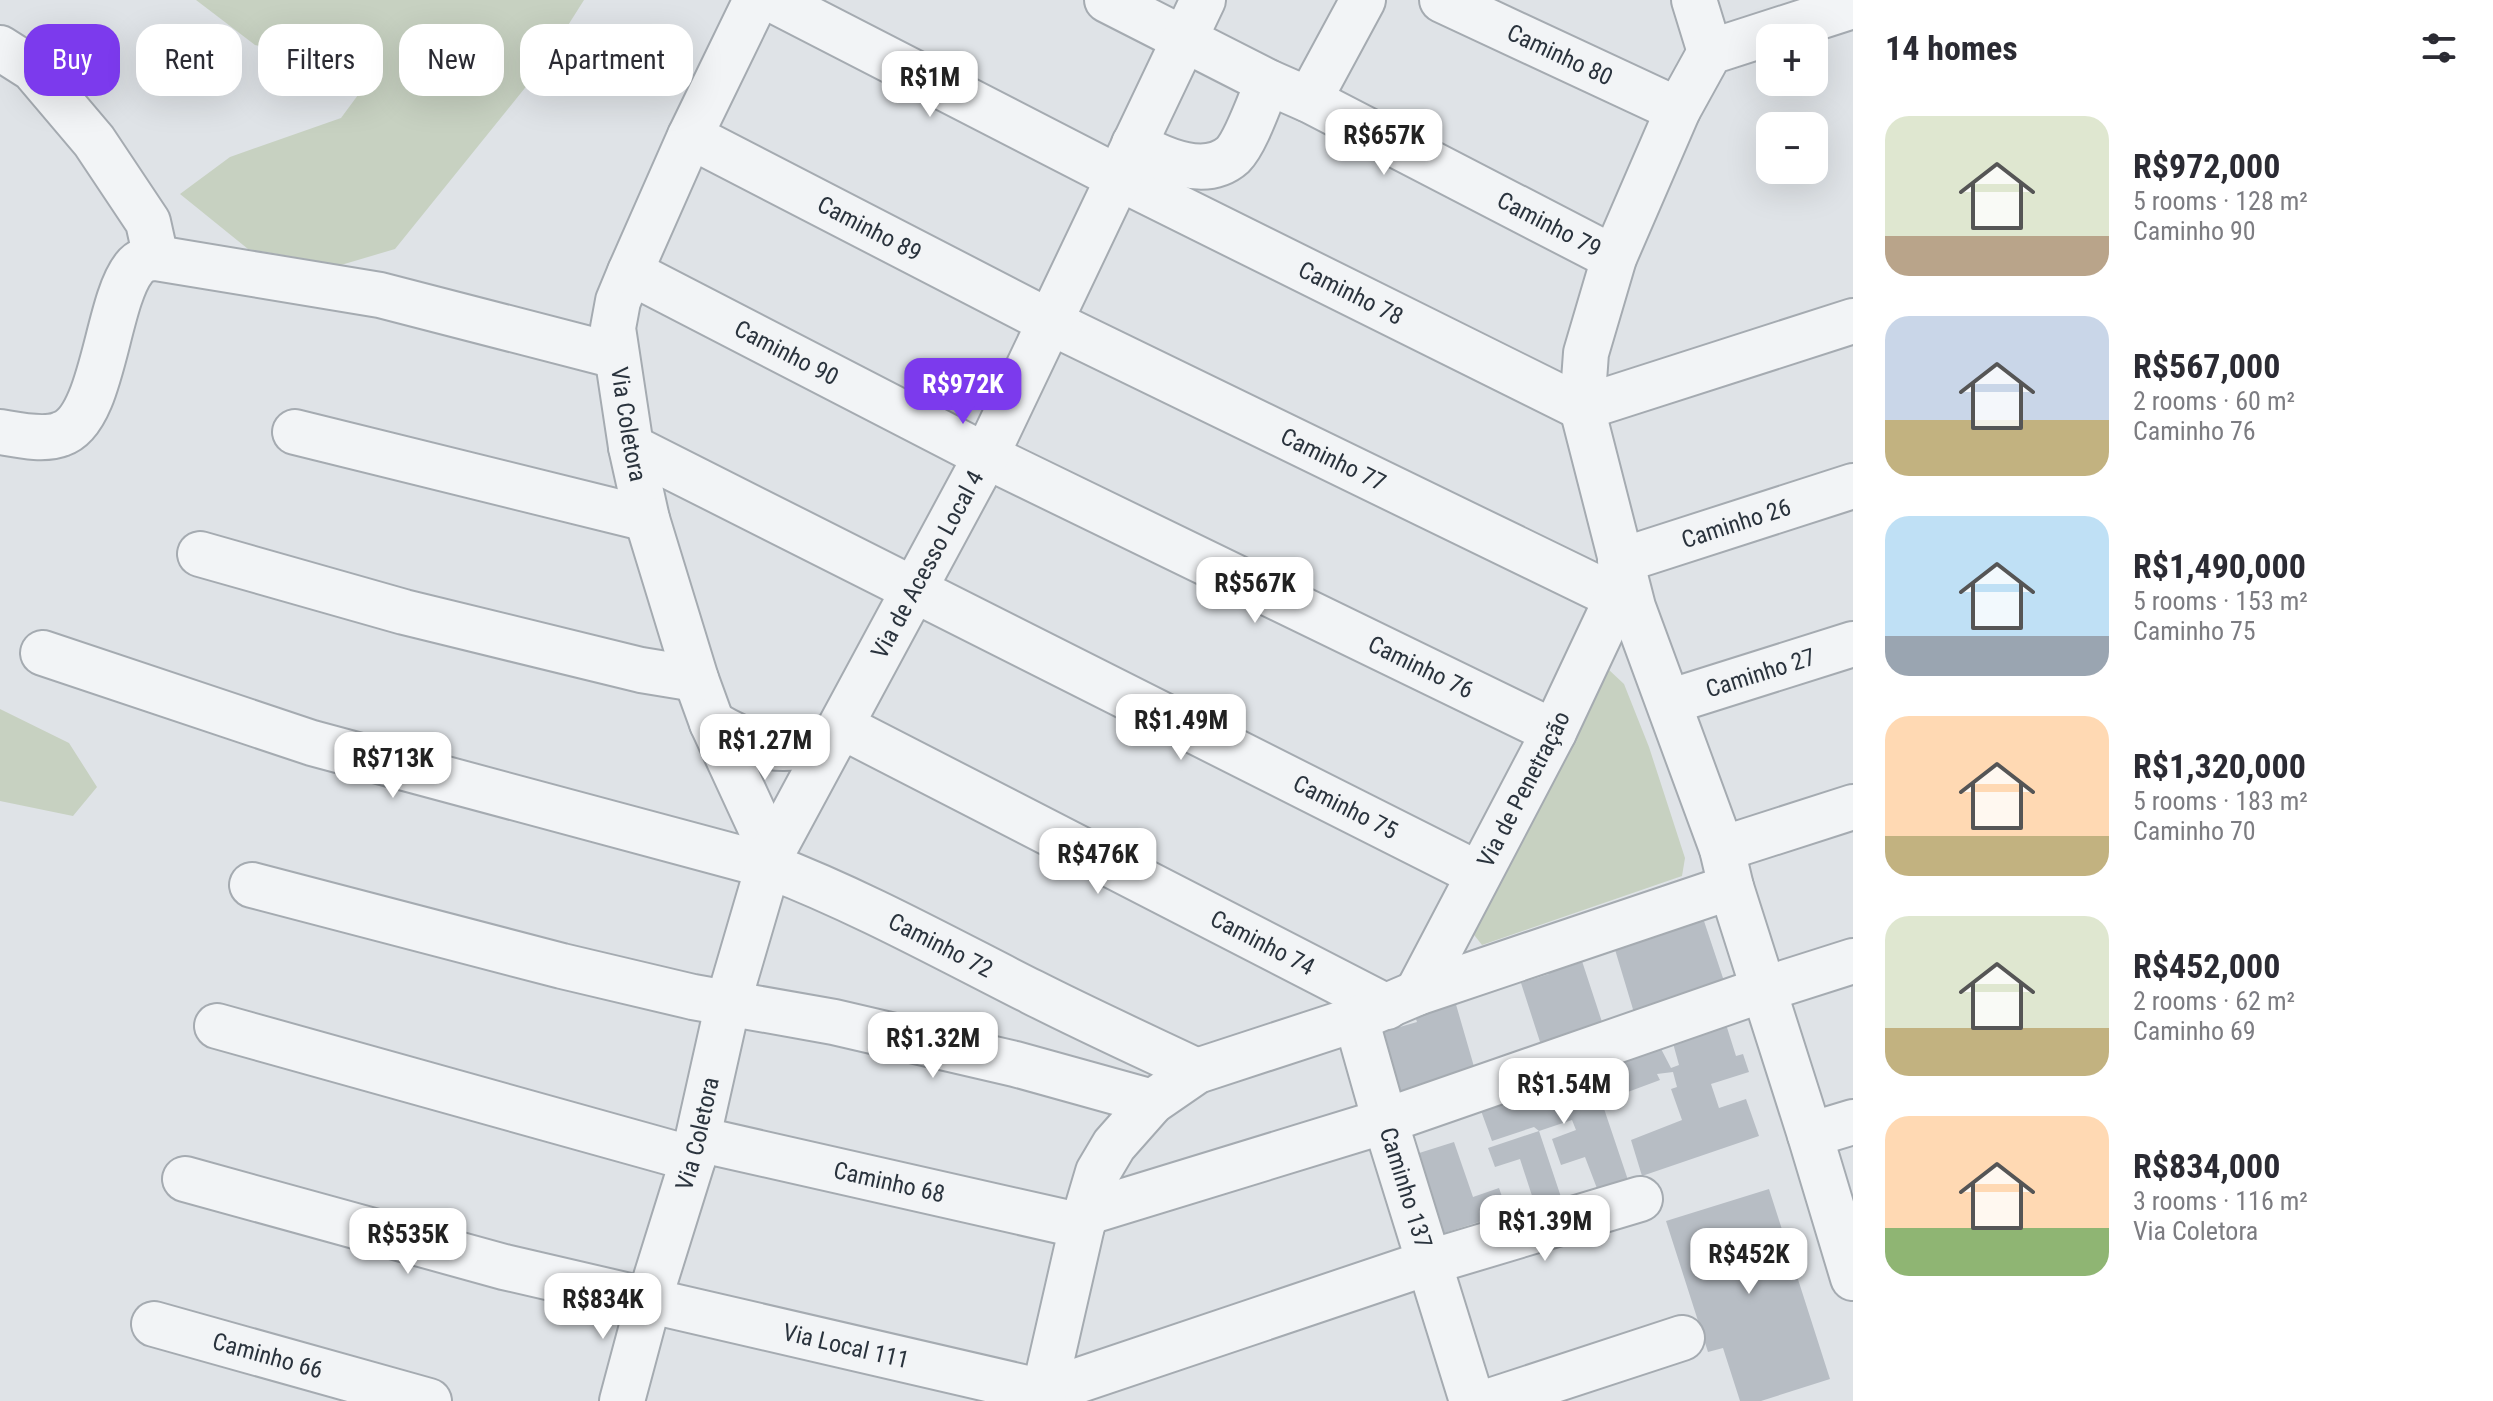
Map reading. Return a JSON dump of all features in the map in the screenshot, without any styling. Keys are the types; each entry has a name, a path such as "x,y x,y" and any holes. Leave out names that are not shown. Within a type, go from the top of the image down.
{"street":[{"name":"Via Coletora","path":"622,1401 649,1300 696,1149 728,1003 771,860 696,679 647,519 631,447 613,328 618,301 630,272 690,136 756,0"},
{"path":"773,0 1126,161 1210,167 1232,155 1268,82"},
{"name":"Caminho 79","path":"1107,0 1194,19 1268,82 1309,100 1614,258"},
{"path":"1309,100 1363,0"},
{"name":"Caminho 80","path":"1442,0 1678,110"},
{"path":"1694,0 1710,52"},
{"path":"1853,6 1710,52 1678,110 1614,258 1586,353 1582,408 1621,580 1669,702 1726,868 1853,1278"},
{"name":"Via de Acesso Local 4","path":"771,860 986,456 1194,19"},
{"path":"0,48 33,69 94,141 148,222 156,258"},
{"name":"Caminho 89","path":"690,136 1050,322"},
{"name":"Caminho 78","path":"1126,161 1582,408"},
{"path":"0,432 65,434 84,415 125,285 134,267 143,260 156,258 380,295 616,356"},
{"name":"Caminho 90","path":"630,272 986,456"},
{"path":"1582,408 1853,321"},
{"name":"Caminho 77","path":"1050,322 1621,580"},
{"path":"295,432 647,519"},
{"name":"Caminho 75","path":"631,447 1478,874"},
{"name":"Caminho 76","path":"986,456 1554,732"},
{"name":"Caminho 26","path":"1621,580 1853,486"},
{"path":"200,554 447,622 641,670 696,679"},
{"name":"Via de Penetração","path":"1387,1006 1478,874 1554,732 1621,580"},
{"name":"Caminho 27","path":"1669,702 1853,644"},
{"name":"Caminho 72","path":"43,653 312,743 771,860 1032,992 1197,1071"},
{"path":"712,723 770,748 795,748 837,733"},
{"name":"Caminho 74","path":"837,733 1387,1006"},
{"path":"1043,1396 1098,1172 1114,1145 1152,1102 1197,1071 1387,1006 1726,868 1853,807"},
{"path":"252,885 562,966 728,1003 834,1022 1015,1064 1152,1102"},
{"path":"1084,1220 1853,961"},
{"name":"Caminho 137","path":"1387,1006 1385,1121 1472,1401"},
{"name":"Caminho 68","path":"217,1026 696,1149 1084,1220"},
{"path":"1810,1135 1853,1122"},
{"name":"Via Local 111","path":"185,1179 504,1267 1043,1396"},
{"path":"1043,1396 1430,1262 1640,1199"},
{"name":"Caminho 66","path":"154,1324 429,1401"},
{"path":"1490,1401 1682,1338"}],"green space":[{"path":"196,0 584,0 569,24 520,24 520,94 395,249 341,265 248,249 180,194 230,157 341,118 357,96 383,96 383,24 258,24 258,46 242,35 242,24 227,24"},
{"path":"1608,669 1624,684 1649,747 1685,858 1682,876 1482,945 1471,931 1595,677"},
{"path":"0,709 69,743 97,787 73,816 0,801"}],"building":[{"path":"1698,903 1725,984 1635,1016 1610,933"},
{"path":"1580,955 1604,1028 1542,1048 1521,983 1549,974 1547,967"},
{"path":"1455,1001 1475,1070 1399,1106 1379,1033 1417,1022 1414,1013"},
{"path":"1724,1018 1736,1056 1743,1054 1749,1072 1711,1084 1719,1108 1746,1099 1759,1136 1642,1176 1631,1140 1682,1120 1671,1089 1677,1087 1673,1072 1657,1074 1660,1080 1617,1096 1604,1063 1658,1043 1671,1068 1679,1065 1671,1036"},
{"path":"1594,1079 1628,1180 1598,1191 1585,1157 1561,1165 1552,1139 1576,1130 1572,1120 1539,1131 1534,1127 1492,1141 1480,1108 1560,1082 1562,1089"},
{"path":"1539,1131 1562,1200 1536,1208 1520,1159 1495,1167 1488,1148"},
{"path":"1454,1142 1473,1197 1499,1188 1512,1225 1486,1233 1482,1221 1441,1234 1416,1154"},
{"path":"1769,1189 1830,1379 1761,1401 1740,1401 1723,1348 1708,1352 1666,1221"}]}
